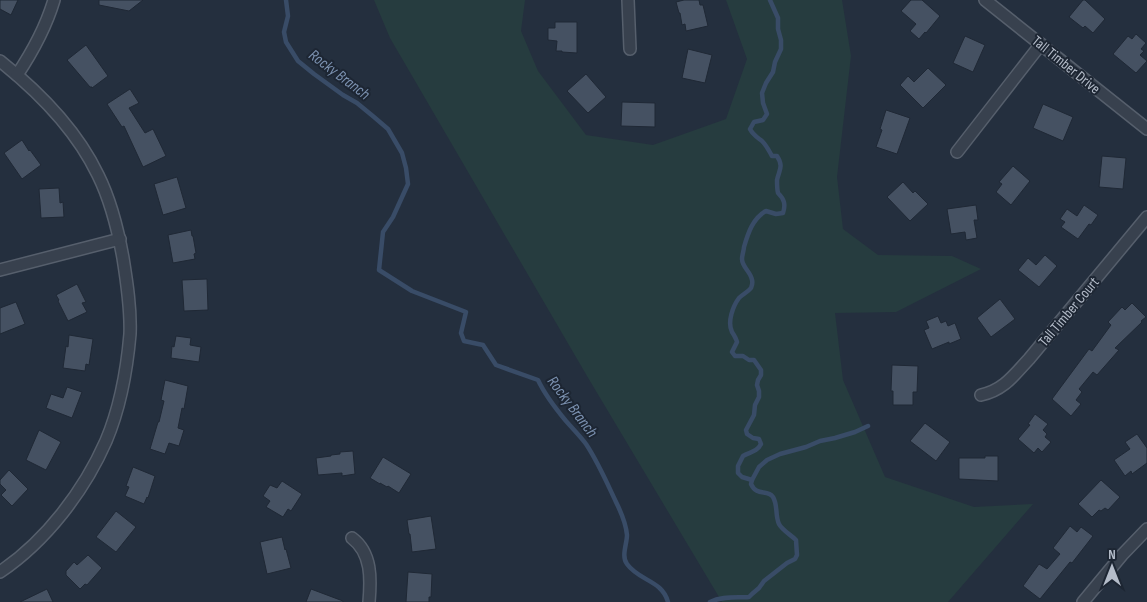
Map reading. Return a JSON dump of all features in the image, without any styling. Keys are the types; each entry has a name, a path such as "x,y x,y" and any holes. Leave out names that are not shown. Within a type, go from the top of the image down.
{"street":[{"path":"17,74 32,52 44,28 54,0"},
{"path":"628,0 630,49"},
{"name":"Tall Timber Drive","path":"985,0 1147,129"},
{"path":"957,152 1041,44"},
{"path":"0,61 38,94 67,126 84,150 98,175 108,196 117,224 127,278 130,332 120,394 106,440 93,465 75,495 36,544 0,572"},
{"name":"Tall Timber Court","path":"981,394 996,390 1008,382 1147,217"},
{"path":"0,270 120,239"},
{"path":"1083,602 1122,555 1147,529"},
{"path":"352,538 363,548 368,558 370,571 369,602"}],"green space":[{"path":"374,0 525,0 521,31 538,71 586,135 653,145 726,119 747,59 726,0 842,0 851,56 837,177 843,229 878,255 952,256 981,269 896,312 835,313 843,380 885,477 974,507 1033,504 948,602 722,602 587,376 390,38"}],"building":[{"path":"0,0 18,0 11,15 0,9"},
{"path":"99,0 143,0 129,11 99,5"},
{"path":"699,0 700,5 703,5 708,26 686,31 685,24 682,25 676,2"},
{"path":"911,0 922,0 940,16 919,39 910,31 916,24 901,11"},
{"path":"1083,0 1105,19 1093,33 1069,17"},
{"path":"555,22 577,22 577,53 556,51 557,41 548,40 548,28 555,28"},
{"path":"1136,34 1146,43 1141,49 1144,51 1140,55 1147,61 1136,73 1113,54 1128,36 1132,39"},
{"path":"965,36 985,45 973,72 953,63"},
{"path":"86,45 108,76 92,88 67,60"},
{"path":"688,49 712,55 705,83 682,78"},
{"path":"928,68 946,85 923,108 900,85 908,76 914,82"},
{"path":"586,74 606,97 588,113 567,91"},
{"path":"130,89 139,103 129,108 145,133 153,129 166,156 143,167 124,126 122,127 107,104"},
{"path":"622,102 655,103 655,127 621,126"},
{"path":"1043,104 1073,117 1063,141 1033,128"},
{"path":"886,110 910,118 897,154 876,147"},
{"path":"22,140 41,165 22,179 4,153"},
{"path":"1102,156 1126,158 1123,189 1099,187"},
{"path":"1013,166 1030,181 1011,205 996,192 1002,184 999,182"},
{"path":"177,177 186,208 163,215 154,184"},
{"path":"903,182 913,193 915,191 928,204 910,221 887,197"},
{"path":"59,188 60,203 63,202 64,217 41,218 39,189"},
{"path":"976,205 978,220 974,220 977,238 966,240 965,232 951,234 947,209"},
{"path":"1084,205 1098,215 1078,239 1061,227 1065,222 1060,219 1067,209 1077,216"},
{"path":"191,230 196,253 194,254 195,259 173,263 168,235"},
{"path":"1045,255 1057,266 1039,287 1018,270 1028,258 1036,265"},
{"path":"207,279 208,310 184,311 182,280"},
{"path":"77,284 86,302 82,303 87,312 68,321 56,295"},
{"path":"1000,299 1015,319 991,337 977,318"},
{"path":"16,302 25,324 0,334 0,308"},
{"path":"1132,303 1146,317 1115,348 1119,350 1097,375 1093,372 1079,389 1082,392 1076,400 1081,404 1071,416 1052,399 1089,349 1092,351 1111,325 1108,322 1122,307 1125,310"},
{"path":"938,316 941,323 946,321 948,326 955,323 961,339 932,349 924,330 929,328 926,321"},
{"path":"69,335 93,339 89,365 86,364 85,371 63,368"},
{"path":"176,336 191,338 190,345 201,347 199,362 171,358 172,346 174,347"},
{"path":"892,365 918,366 917,392 913,392 913,405 893,405 893,391 891,391"},
{"path":"165,380 188,386 178,428 184,430 179,446 169,443 165,454 150,449 164,401 161,400"},
{"path":"67,387 82,392 72,418 46,408 51,394 63,398"},
{"path":"1035,414 1048,424 1043,430 1047,434 1045,437 1051,442 1042,452 1038,448 1034,453 1018,439 1030,425 1028,424"},
{"path":"925,423 950,442 936,461 910,441"},
{"path":"39,430 61,442 46,470 26,460"},
{"path":"1137,434 1147,448 1147,463 1132,474 1131,471 1125,476 1114,460 1130,449 1125,442"},
{"path":"353,451 355,474 342,476 342,473 318,475 316,458"},
{"path":"985,456 998,456 998,481 959,479 959,458 985,458"},
{"path":"383,457 411,474 399,493 370,478"},
{"path":"133,467 155,476 148,498 144,504 125,496 129,487 126,486"},
{"path":"9,470 28,489 12,506 1,495 6,490 0,484 0,480"},
{"path":"1101,480 1120,497 1108,510 1105,508 1101,511 1099,510 1092,517 1078,504"},
{"path":"282,481 302,494 291,511 288,509 283,517 266,507 270,501 263,496 270,485 277,488"},
{"path":"116,511 136,527 116,552 96,537"},
{"path":"431,516 436,549 412,552 407,520"},
{"path":"1070,526 1077,532 1081,527 1093,536 1040,599 1023,586 1039,564 1047,569 1060,554 1053,548"},
{"path":"282,537 291,568 267,574 260,542"},
{"path":"88,555 102,568 87,585 85,584 80,589 66,575 66,571 74,562 77,565"},
{"path":"408,572 432,574 429,602 406,602"},
{"path":"47,589 53,602 20,602"},
{"path":"311,589 343,601 343,602 306,602"}],"waterway":[{"name":"Rocky Branch","path":"286,0 288,16 284,32 286,42 298,61 343,95 357,103 388,129 402,153 408,184 393,217 383,232 379,270 412,291 466,312 461,333 464,341 483,345 496,365 538,380 555,407 586,444 606,480 626,527 625,561 632,570 661,589 668,602"},
{"path":"710,602 724,598 749,597 764,581 795,559 797,555 796,540 779,524 773,497 768,493 759,492 753,488 752,480 742,477 738,473 738,466 743,456 755,450 761,444 759,439 747,434 746,430 754,415 755,405 759,397 757,385 761,370 754,360 749,360 743,356 735,356 732,352 737,342 730,324 731,314 737,301 751,288 752,284 751,277 743,265 742,259 749,231 761,214 766,211 776,214 783,213 784,207 783,200 777,190 777,180 781,166 779,160 777,156 772,156 764,143 750,129 754,122 763,120 767,114 762,93 773,72 781,49 778,18 770,0"},
{"path":"752,480 759,467 767,460 780,454 855,432 868,426"}]}
